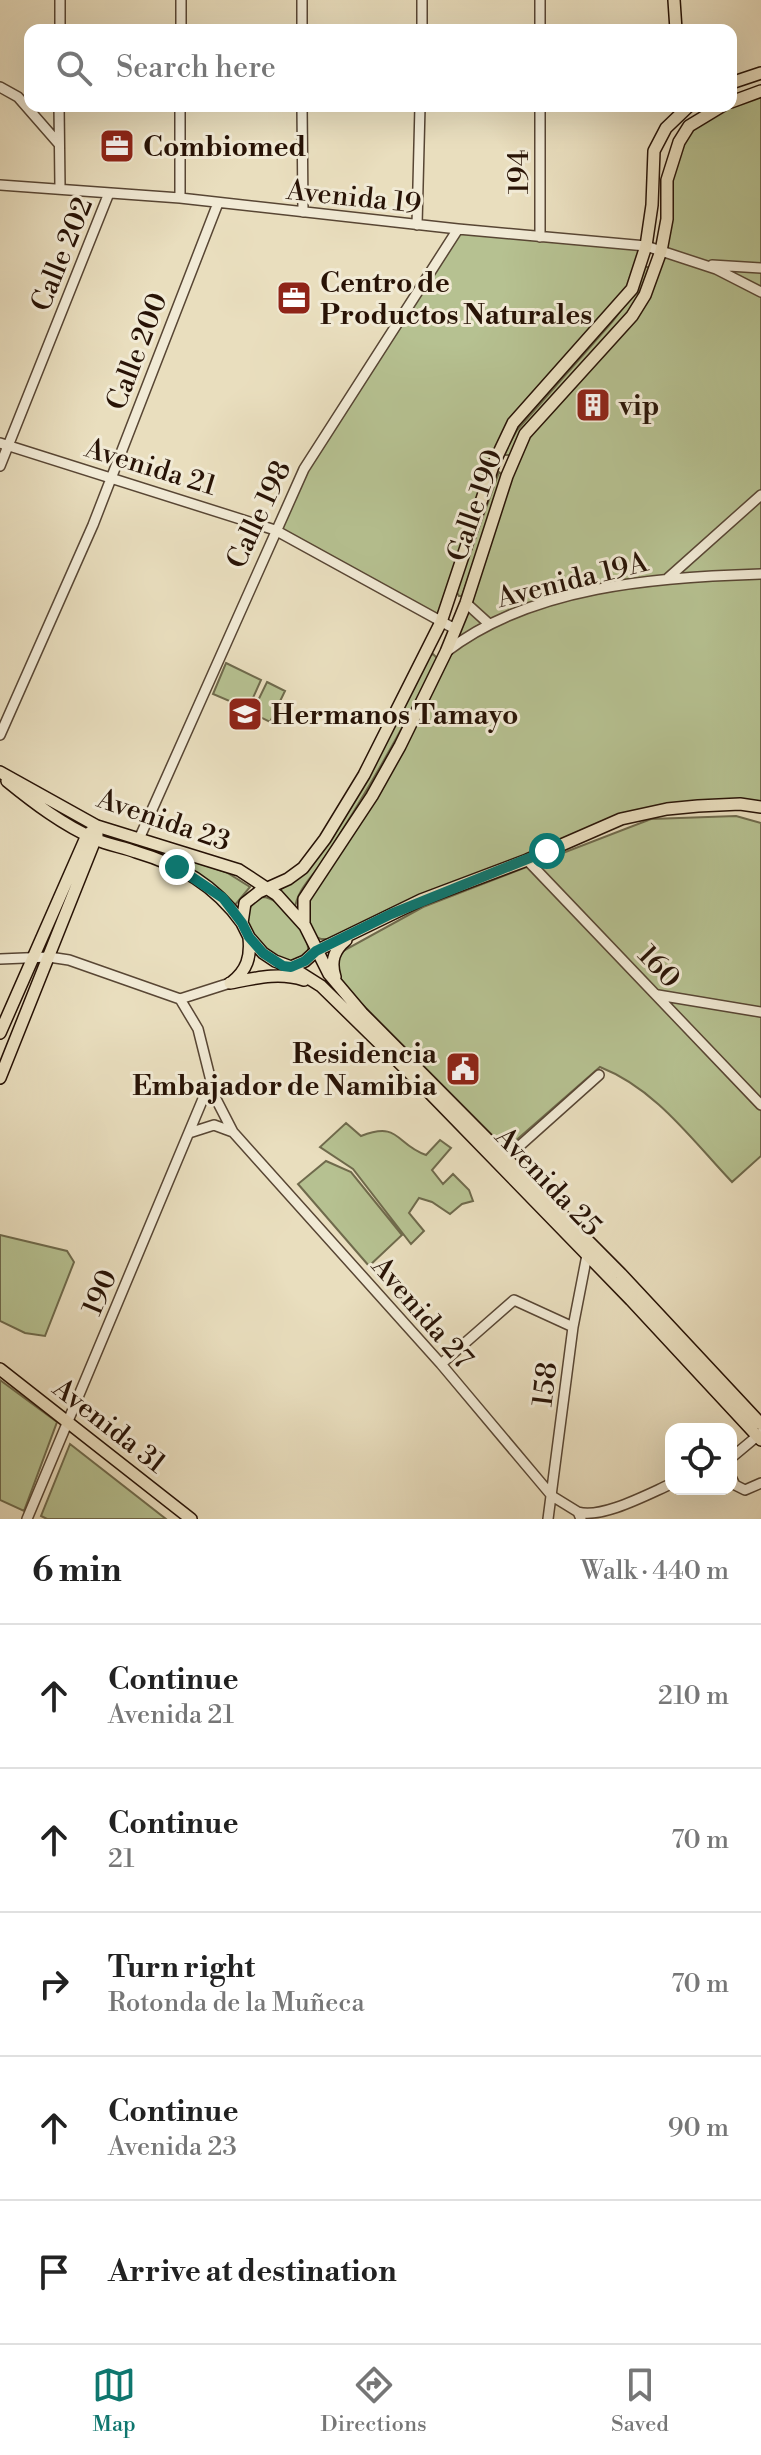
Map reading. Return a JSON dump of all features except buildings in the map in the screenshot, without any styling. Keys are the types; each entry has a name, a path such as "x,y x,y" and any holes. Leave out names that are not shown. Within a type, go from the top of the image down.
{"main road":[{"path":"674,0 676,24"},
{"path":"737,81 761,73"},
{"path":"737,100 761,91"},
{"name":"Calle 190","path":"268,889 303,868 325,839 364,775 441,622 494,463 513,423 632,289 646,246 652,205 654,151 679,112"},
{"name":"Calle 190","path":"307,929 302,913 304,899 372,796 446,652 525,434 632,316 645,295 661,251 667,219 667,180 673,158 689,126 684,112"},
{"path":"689,126 712,112"},
{"path":"494,463 510,469"},
{"path":"450,596 466,603"},
{"path":"430,645 446,652"},
{"name":"Avenida 23","path":"0,774 97,826 239,870 277,895 307,929"},
{"name":"Avenida 23","path":"0,774 61,820 92,837 167,862 202,882 223,898 249,937"},
{"path":"230,983 305,961 316,951 421,900 636,814 698,806 740,804 761,807"},
{"path":"61,820 72,839 77,857"},
{"path":"0,1033 77,857 97,826"},
{"path":"0,1078 90,857 92,837"},
{"path":"90,857 100,849 118,846"},
{"path":"239,870 273,881 288,879"},
{"path":"242,923 245,903 268,889"},
{"path":"307,929 321,939 353,934"},
{"name":"Avenida 25","path":"307,929 316,951 339,987 621,1274 760,1433"},
{"path":"339,987 332,965 335,953 353,934"},
{"path":"230,983 242,974 248,961 249,937"},
{"name":"Avenida 25","path":"249,937 263,953 321,986 420,1083 760,1433"},
{"path":"230,983 284,976 321,986"},
{"name":"Avenida 31","path":"0,1369 191,1519"}],"street":[{"path":"60,0 60,24"},
{"path":"181,0 181,24"},
{"path":"302,0 302,24"},
{"path":"422,0 422,24"},
{"path":"540,0 540,24"},
{"path":"0,87 24,104"},
{"path":"31,112 59,144"},
{"path":"59,112 60,187"},
{"path":"180,112 180,198"},
{"path":"302,112 303,212"},
{"path":"417,225 420,112"},
{"name":"194","path":"540,112 540,237"},
{"name":"Avenida 19","path":"0,185 180,198 417,225 646,246 700,264"},
{"name":"Calle 202","path":"0,466 4,444 109,193"},
{"name":"Calle 200","path":"0,735 111,479 218,203"},
{"name":"Calle 198","path":"139,839 304,469 458,229"},
{"path":"700,264 761,268"},
{"path":"700,264 761,292"},
{"name":"Avenida 21","path":"4,444 275,530 455,629"},
{"name":"Avenida 19A","path":"667,578 761,495"},
{"name":"Avenida 19A","path":"446,652 488,623 593,591 667,578 761,574"},
{"path":"466,603 488,623"},
{"name":"160","path":"527,860 761,1105"},
{"path":"0,959 49,957 69,960 180,999 230,983"},
{"path":"658,995 761,1012"},
{"name":"Avenida 27","path":"180,999 198,1029 205,1049 210,1082 220,1110 233,1132 441,1364 552,1496 579,1516"},
{"path":"505,1159 599,1075"},
{"name":"190","path":"27,1519 210,1082"},
{"path":"189,1133 214,1125 233,1132"},
{"name":"158","path":"548,1519 573,1327 587,1255"},
{"path":"441,1364 514,1300 573,1327"},
{"path":"737,1453 760,1433"},
{"path":"737,1486 745,1490 761,1483"},
{"path":"579,1516 602,1513 665,1487"}],"green space":[{"path":"761,91 761,808 636,814 337,939 313,936 304,899 372,796 446,652 525,434 632,316 654,274 667,180 680,142 714,112 737,112 737,100"},
{"path":"458,229 646,246 638,275 513,423 441,622 275,530 304,469"},
{"path":"645,267 651,270 636,303 524,430 510,455 505,455 517,430 629,300"},
{"path":"499,472 503,475 502,479 462,596 459,596 456,591"},
{"path":"433,654 438,659 411,711 353,812 302,890 295,909 278,891 296,880"},
{"path":"226,663 261,680 248,709 213,694"},
{"path":"267,682 285,691 270,722 252,713"},
{"path":"736,816 761,823 761,1156 732,1182 656,1102 639,1088 600,1067 506,1149 340,982 337,959 343,951 423,907 651,819"},
{"path":"109,834 226,872 250,887 235,905 191,871 106,839"},
{"path":"262,897 285,909 299,926 308,951 299,959 281,961 271,956 253,937 248,915 252,905"},
{"path":"346,1123 361,1136 383,1131 391,1133 426,1155 440,1140 451,1148 432,1170 443,1184 453,1174 469,1190 473,1201 462,1204 450,1214 432,1202 419,1198 409,1213 424,1231 411,1244 353,1169 320,1147"},
{"path":"326,1161 351,1172 402,1235 369,1266 298,1184"},
{"path":"0,1235 67,1251 74,1262 45,1336 25,1333 0,1321"},
{"path":"0,1380 57,1422 24,1511 0,1500"},
{"path":"70,1444 166,1519 47,1519 41,1516"}],"place":[{"name":"Combiomed","path":"117,146"},
{"name":"Centro de Productos Naturales","path":"294,298"},
{"name":"vip","path":"593,405"},
{"name":"Hermanos Tamayo","path":"245,714"},
{"name":"Residencia Embajador de Namibia","path":"463,1069"}],"route":[{"path":"177,867 223,898 263,953 283,966 291,967 299,965 316,951 421,900 547,851"}]}
